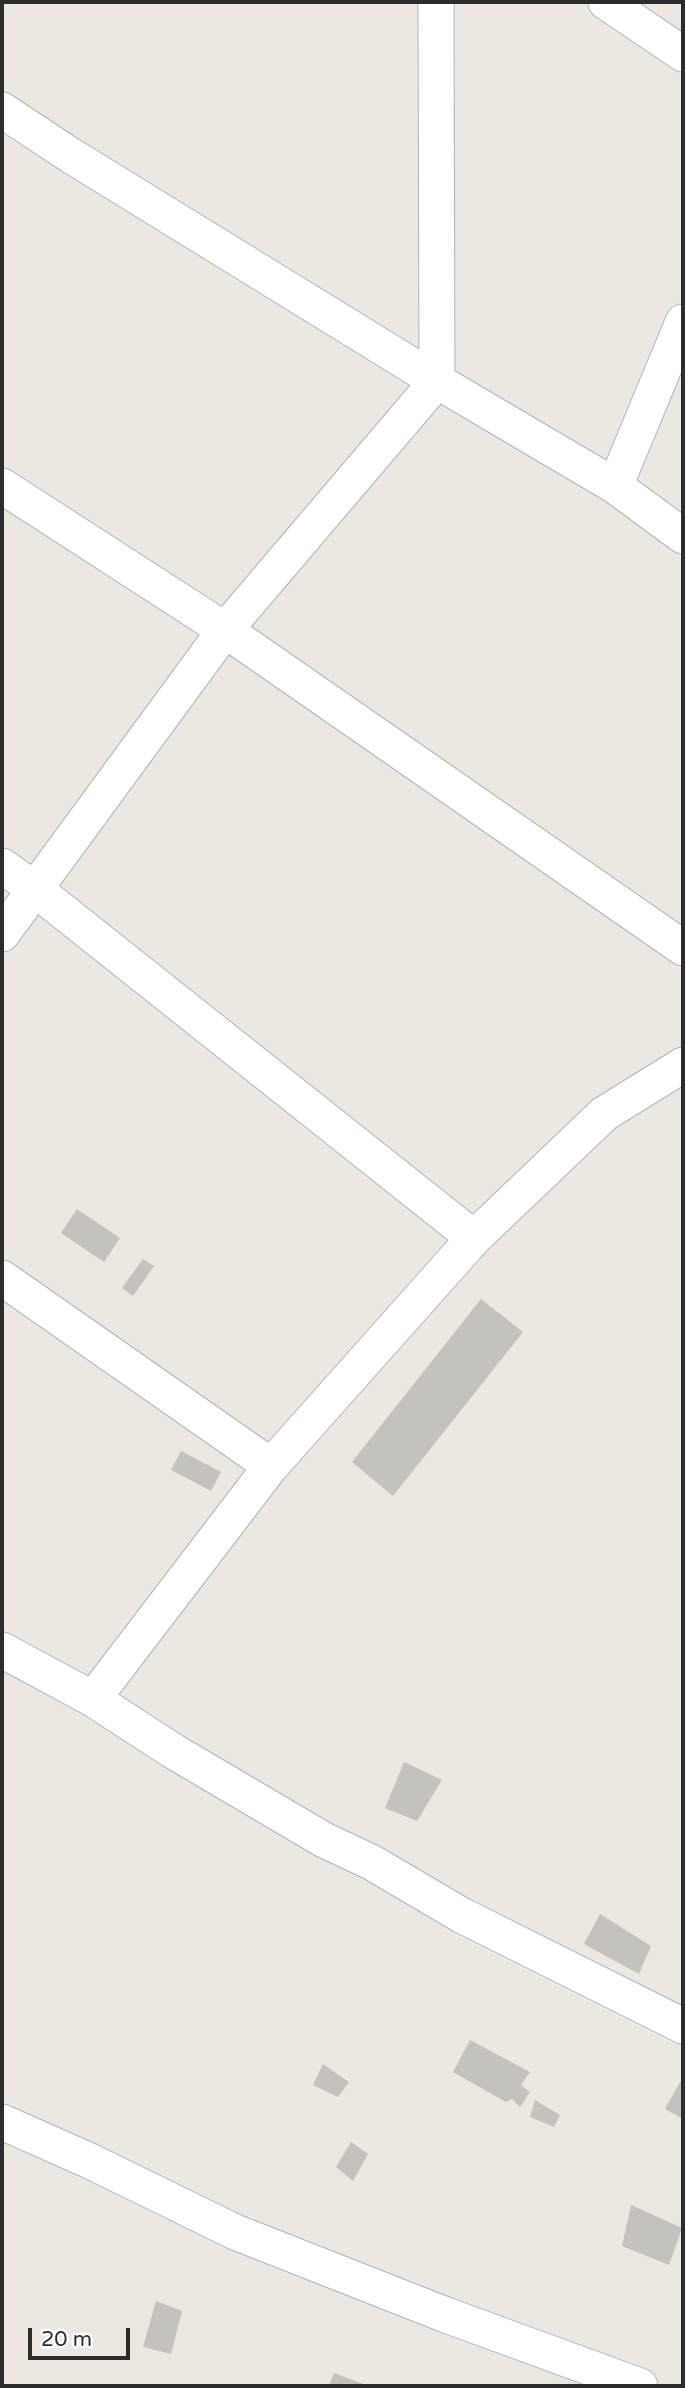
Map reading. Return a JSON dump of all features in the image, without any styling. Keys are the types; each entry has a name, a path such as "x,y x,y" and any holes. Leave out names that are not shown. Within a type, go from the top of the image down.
{"street":[{"path":"2,934 225,630 437,381 436,2"},
{"path":"606,2 683,54"},
{"path":"2,110 115,183 437,381 615,486 683,536"},
{"path":"615,486 683,322"},
{"path":"2,486 225,630 683,948"},
{"path":"2,866 36,890 474,1238"},
{"path":"93,1699 271,1466 474,1238 604,1114 683,1065"},
{"path":"2,1278 271,1466"},
{"path":"2,1650 93,1699 173,1751 324,1840 371,1862 461,1915 683,2026"},
{"path":"2,2122 235,2231 446,2315 640,2386"}],"building":[{"path":"77,1209 120,1238 104,1262 61,1233"},
{"path":"143,1259 154,1266 133,1296 122,1288"},
{"path":"481,1299 523,1332 393,1496 352,1462"},
{"path":"181,1451 221,1472 211,1491 171,1470"},
{"path":"404,1762 442,1780 417,1821 385,1808"},
{"path":"600,1914 651,1946 639,1974 584,1944"},
{"path":"470,2040 530,2072 521,2085 530,2092 520,2107 512,2099 506,2102 453,2072"},
{"path":"323,2064 349,2082 338,2097 313,2085"},
{"path":"683,2077 683,2119 665,2109"},
{"path":"535,2100 560,2115 554,2127 530,2117"},
{"path":"351,2142 368,2154 353,2181 336,2167"},
{"path":"631,2205 682,2228 669,2265 622,2246"},
{"path":"156,2301 182,2311 171,2354 143,2347"},
{"path":"334,2373 369,2386 329,2386"}]}
